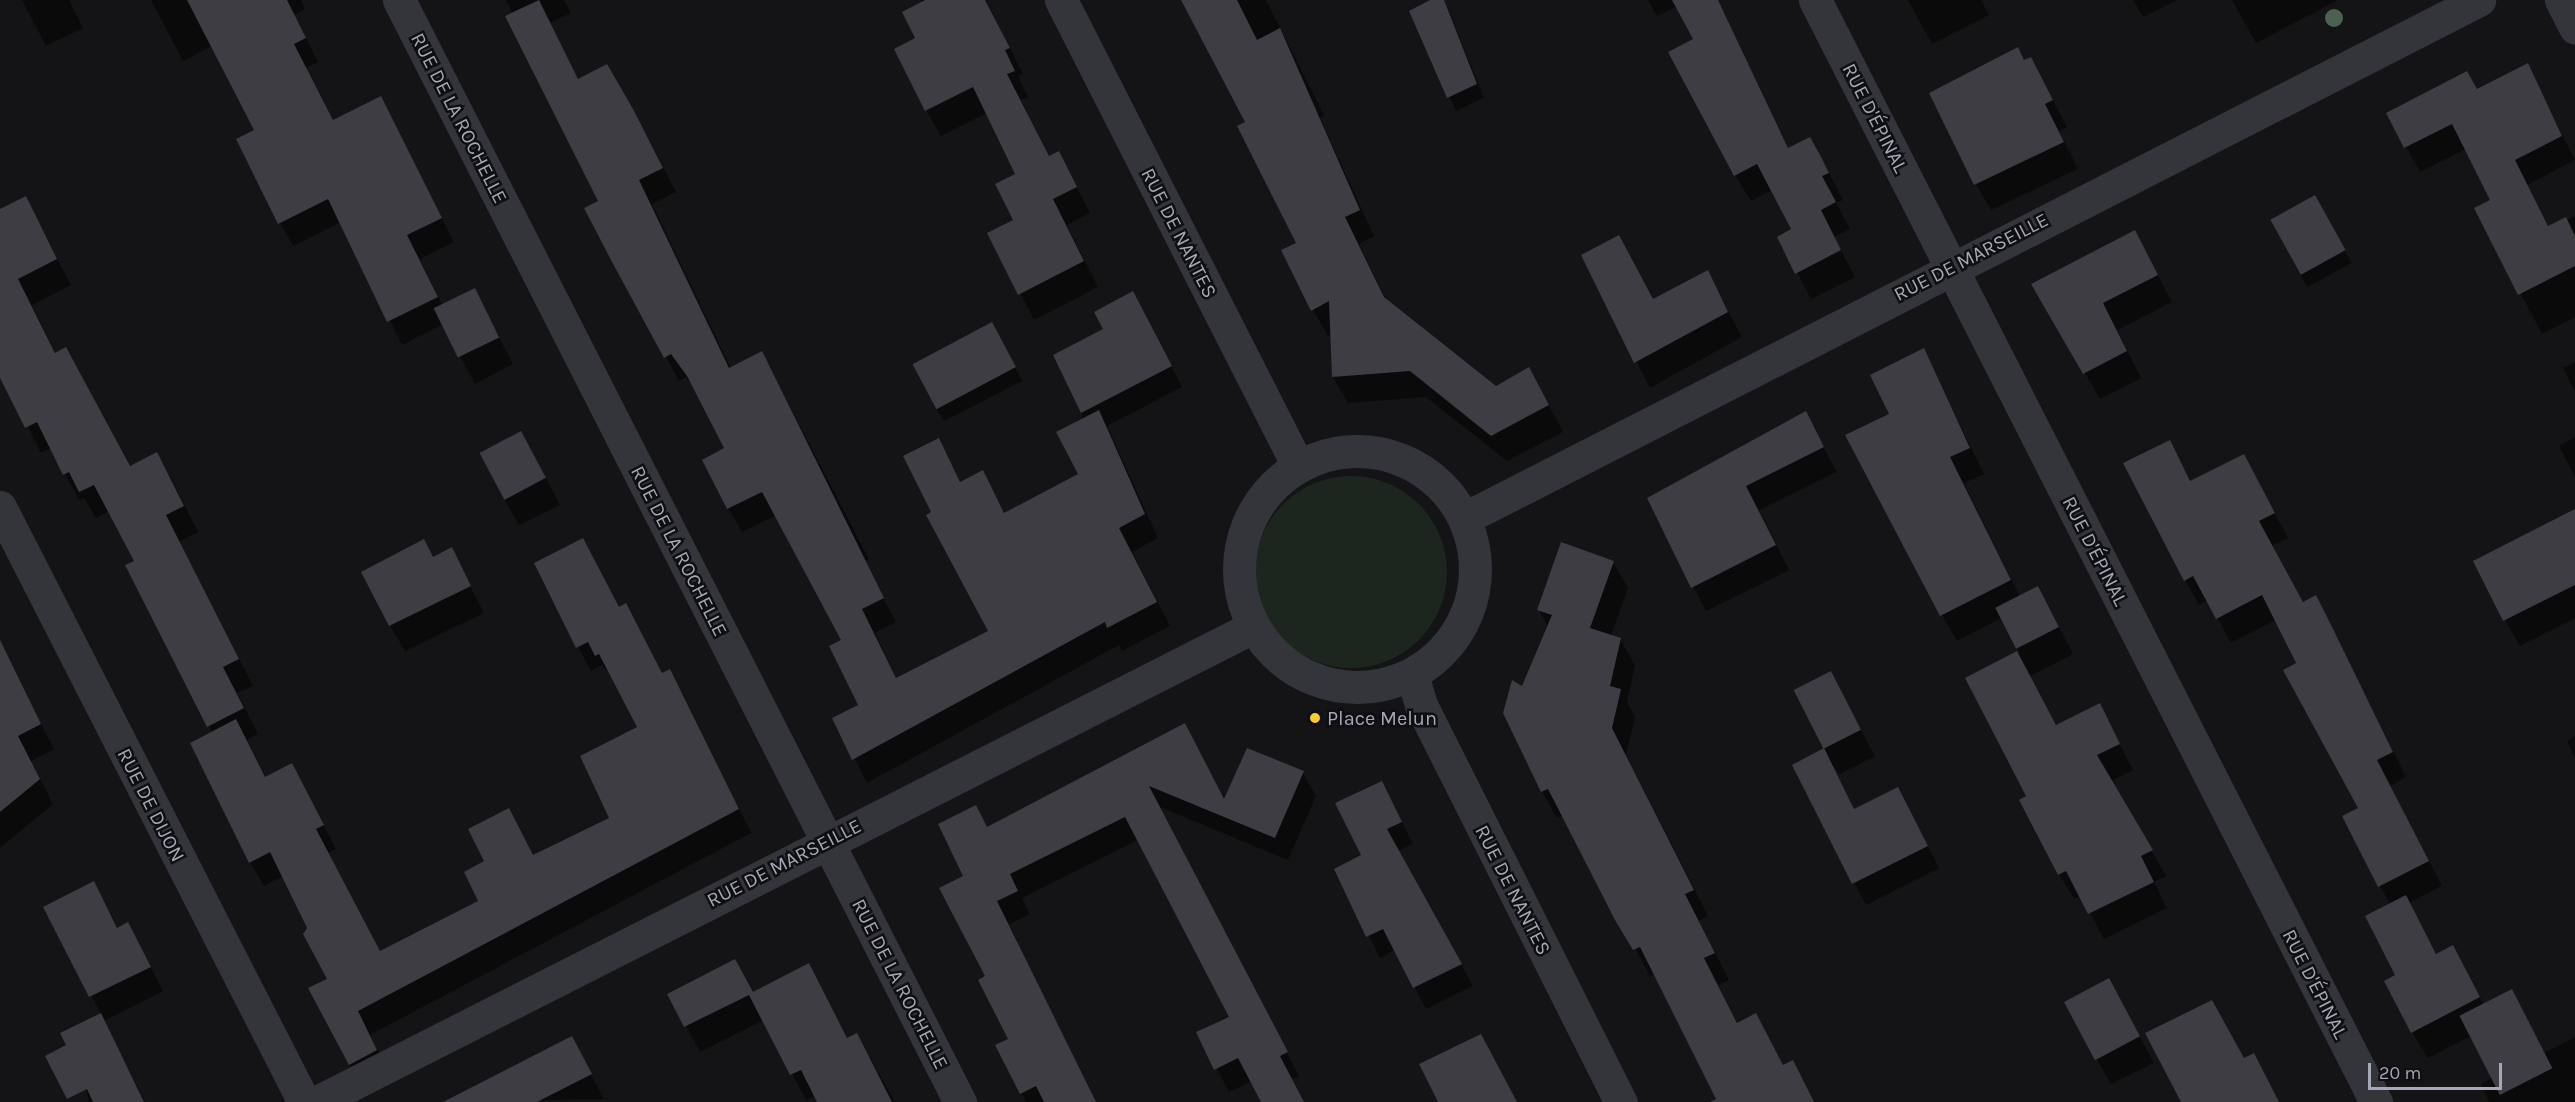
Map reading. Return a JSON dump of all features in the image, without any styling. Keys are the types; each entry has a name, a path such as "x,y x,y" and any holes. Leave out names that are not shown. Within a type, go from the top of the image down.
{"street":[{"name":"RUE DE LA ROCHELLE","path":"399,0 960,1102"},
{"name":"RUE DE NANTES","path":"1061,0 1298,466"},
{"name":"RUE D'ÉPINAL","path":"1815,0 2376,1102"},
{"name":"RUE DE MARSEILLE","path":"1465,518 1949,267 2479,0"},
{"path":"2561,0 2575,28"},
{"path":"1362,451 1395,457 1425,472 1465,518 1475,559 1473,594 1461,626 1440,654 1412,675 1377,686 1323,682 1275,656 1253,627 1240,592 1239,555 1248,520 1269,489 1298,466 1329,454 1362,451"},
{"name":"RUE DE DIJON","path":"0,507 304,1102"},
{"name":"RUE DE MARSEILLE","path":"317,1102 827,841 1253,627"},
{"name":"RUE DE NANTES","path":"1412,675 1421,705 1621,1102"}],"shaded area":[{"path":"1342,476 1360,476 1388,483 1419,504 1440,535 1447,572 1440,609 1419,640 1388,661 1360,668 1342,668 1306,657 1277,633 1266,617 1259,600 1255,581 1255,563 1266,527 1290,498 1306,487 1323,480"}],"building":[{"path":"187,0 287,0 306,38 294,44 333,120 381,96 442,218 407,235 438,297 387,322 328,199 278,224 236,139 254,130"},
{"path":"539,0 578,79 607,64 633,109 663,168 639,180 729,368 762,351 884,598 862,609 896,678 988,631 926,515 931,512 903,456 939,438 960,482 983,470 1004,513 1078,474 1056,432 1099,410 1145,514 1119,528 1157,602 1107,628 1105,622 852,760 832,718 858,705 829,646 841,640 762,492 727,509 702,460 724,448 687,376 671,354 664,358 584,208 598,201 505,16"},
{"path":"925,0 985,0 1010,48 1005,50 1015,71 1007,74 1049,156 1059,151 1077,187 1053,199 1084,261 1018,295 987,233 1013,220 995,184 1015,174 973,87 925,111 894,49 915,38 902,12"},
{"path":"1181,0 1237,0 1257,40 1280,28 1360,210 1345,217 1384,297 1496,386 1529,367 1549,405 1491,436 1410,371 1332,377 1329,301 1311,311 1281,250 1296,243 1237,126 1245,122"},
{"path":"1430,0 1444,0 1477,84 1447,98 1409,11"},
{"path":"1672,0 1718,0 1788,148 1810,137 1829,173 1822,176 1836,202 1821,210 1841,250 1795,274 1777,237 1791,229 1757,164 1734,176 1668,52 1693,39"},
{"path":"2018,47 2024,60 2031,57 2053,100 2045,104 2064,142 1974,185 1929,93"},
{"path":"2528,63 2562,136 2515,160 2548,226 2566,217 2575,236 2575,266 2518,295 2474,208 2490,200 2452,124 2404,148 2386,113 2467,71 2477,89"},
{"path":"2315,195 2346,250 2301,275 2270,220"},
{"path":"26,196 57,259 18,279 55,353 66,347 130,466 157,452 184,506 166,515 239,659 223,667 244,708 207,727 125,565 134,561 94,485 79,492 69,472 63,475 37,422 25,428 0,378 0,209"},
{"path":"2135,230 2158,275 2103,303 2127,351 2083,374 2031,284"},
{"path":"1619,235 1653,299 1708,270 1728,312 1634,363 1581,255"},
{"path":"475,288 499,337 458,358 434,308"},
{"path":"1133,291 1172,366 1081,413 1053,355 1103,329 1094,312"},
{"path":"992,322 1016,367 936,409 913,364"},
{"path":"1924,348 1970,448 1950,457 2011,580 1940,616 1845,435 1889,414 1870,375"},
{"path":"1806,411 1824,447 1746,486 1776,545 1691,588 1647,498"},
{"path":"521,431 546,478 504,500 480,453"},
{"path":"2170,440 2190,481 2244,454 2275,513 2259,521 2303,602 2316,595 2335,633 2393,752 2377,760 2429,861 2378,887 2342,816 2358,808 2283,670 2296,663 2262,595 2216,619 2193,576 2184,581 2123,463"},
{"path":"2575,509 2575,585 2503,621 2473,561"},
{"path":"583,538 619,607 626,603 662,673 670,669 739,809 358,1011 377,1050 349,1065 308,988 327,979 303,934 307,928 270,852 249,863 190,743 236,719 265,777 292,763 324,825 316,829 380,951 478,901 464,872 484,861 468,829 509,808 533,855 609,818 580,756 637,727 599,654 595,656 588,642 576,648 534,563"},
{"path":"424,539 433,557 452,547 471,586 389,626 361,572"},
{"path":"1561,542 1614,561 1590,628 1621,638 1610,686 1621,689 1612,728 1694,890 1685,894 1715,953 1704,958 1737,1023 1756,1013 1783,1065 1793,1060 1814,1102 1710,1102 1716,1099 1640,947 1633,950 1615,920 1548,789 1541,792 1503,713 1512,680 1522,686 1552,615 1537,610"},
{"path":"2038,586 2059,627 2016,649 1995,608"},
{"path":"0,640 41,724 18,736 40,779 0,812"},
{"path":"2017,651 2056,725 2100,703 2120,744 2097,755 2153,850 2141,856 2154,882 2088,914 2066,871 2058,875 2019,800 2026,796 1965,678"},
{"path":"1831,671 1861,730 1824,749 1794,690"},
{"path":"1185,723 1224,799 1247,748 1304,771 1275,838 1149,786 1288,1052 1280,1056 1304,1102 1261,1102 1238,1058 1214,1070 1196,1032 1229,1017 1125,817 1010,874 1018,891 997,901 1096,1102 1044,1102 1036,1086 1020,1094 995,1045 1008,1039 978,980 985,976 939,888 963,876 938,824 976,805 987,827"},
{"path":"1824,748 1854,809 1898,787 1928,846 1852,884 1792,765"},
{"path":"1382,781 1402,822 1387,829 1462,964 1413,988 1383,929 1366,937 1334,869 1361,855 1335,803"},
{"path":"94,881 117,928 128,922 151,967 89,997 43,907"},
{"path":"2406,895 2436,954 2453,945 2480,997 2411,1033 2384,981 2395,975 2365,916"},
{"path":"735,959 753,992 809,963 847,1038 857,1033 892,1102 817,1102 801,1070 790,1075 749,995 684,1027 667,994"},
{"path":"2109,978 2140,1036 2095,1060 2064,1002"},
{"path":"2512,989 2552,1068 2500,1095 2459,1016"},
{"path":"2212,1000 2244,1058 2254,1053 2279,1102 2181,1102 2145,1033"},
{"path":"101,1013 144,1102 93,1102 87,1089 67,1099 45,1056 66,1045 60,1033"},
{"path":"1481,1034 1517,1102 1438,1102 1419,1064"},
{"path":"572,1036 592,1074 537,1102 443,1102"}],"place":[{"name":"Place Melun","path":"1315,718"}]}
